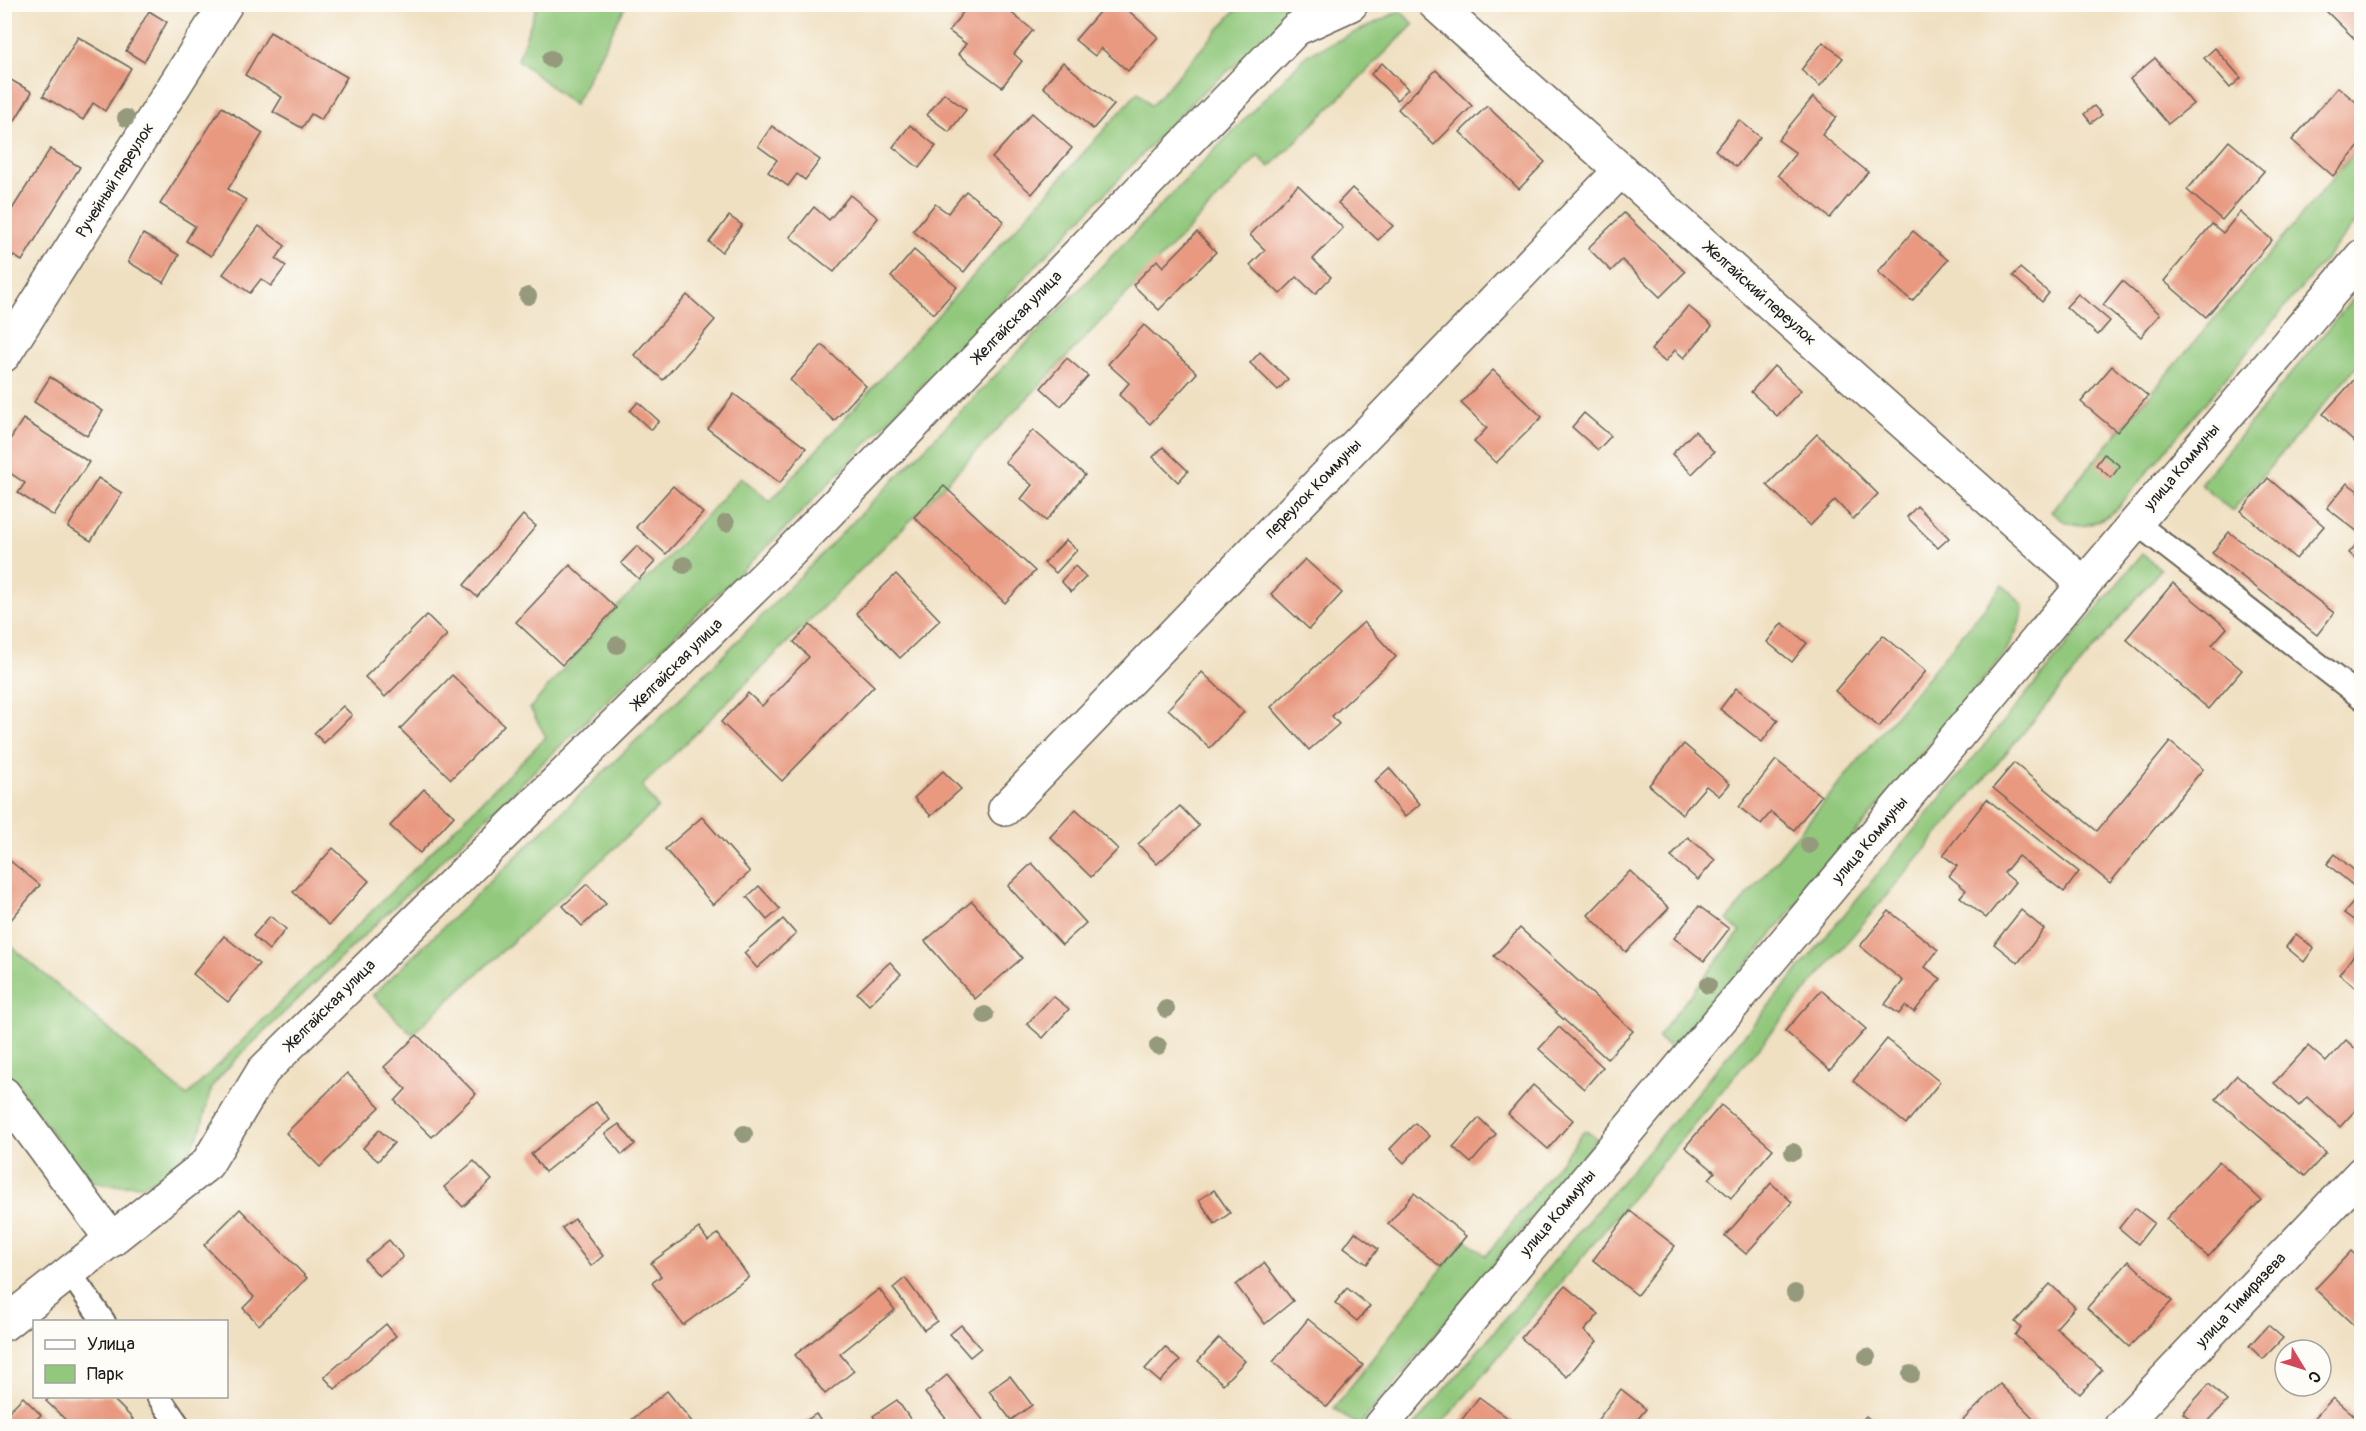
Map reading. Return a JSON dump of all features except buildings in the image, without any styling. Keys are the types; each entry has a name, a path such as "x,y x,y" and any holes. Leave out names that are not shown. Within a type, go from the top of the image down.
{"street":[{"name":"Ручейный переулок","path":"4,355 226,4"},
{"name":"Желгайская улица","path":"4,1324 207,1164 263,1071 790,552 1296,29 1351,4"},
{"name":"Желгайский переулок","path":"1435,4 2084,584"},
{"name":"переулок Коммуны","path":"1005,809 1621,170"},
{"name":"улица Коммуны","path":"1381,1426 2135,522 2361,256"},
{"path":"4,1095 112,1240"},
{"name":"улица Тимирязева","path":"2121,1426 2361,1173"}],"lane":[{"path":"2135,522 2361,698"},
{"path":"70,1273 103,1320"},
{"path":"159,1398 179,1426"}],"green space":[{"path":"537,5 626,5 574,105 518,60"},
{"path":"1240,5 1307,5 1196,98 786,528 233,1062 212,1086 200,1132 188,1154 168,1172 144,1185 113,1185 94,1182 76,1166 5,1069 4,940 187,1096 546,737 530,708 616,608 664,562 741,477 770,502 1138,92 1151,106"},
{"path":"1400,11 1414,24 1270,167 1258,156 914,517 642,786 658,808 412,1034 373,995 710,669 1307,55"},
{"path":"2361,145 2361,216 2115,511 2082,526 2068,523 2051,512"},
{"path":"2361,289 2361,362 2232,511 2200,484"},
{"path":"2142,554 2161,569 1440,1426 1414,1426 1700,1089"},
{"path":"2003,585 2023,605 2013,638 2003,656 1675,1051 1657,1037 1740,932 1727,920"},
{"path":"1585,1130 1597,1139 1359,1426 1334,1408 1465,1239 1486,1256"}]}
